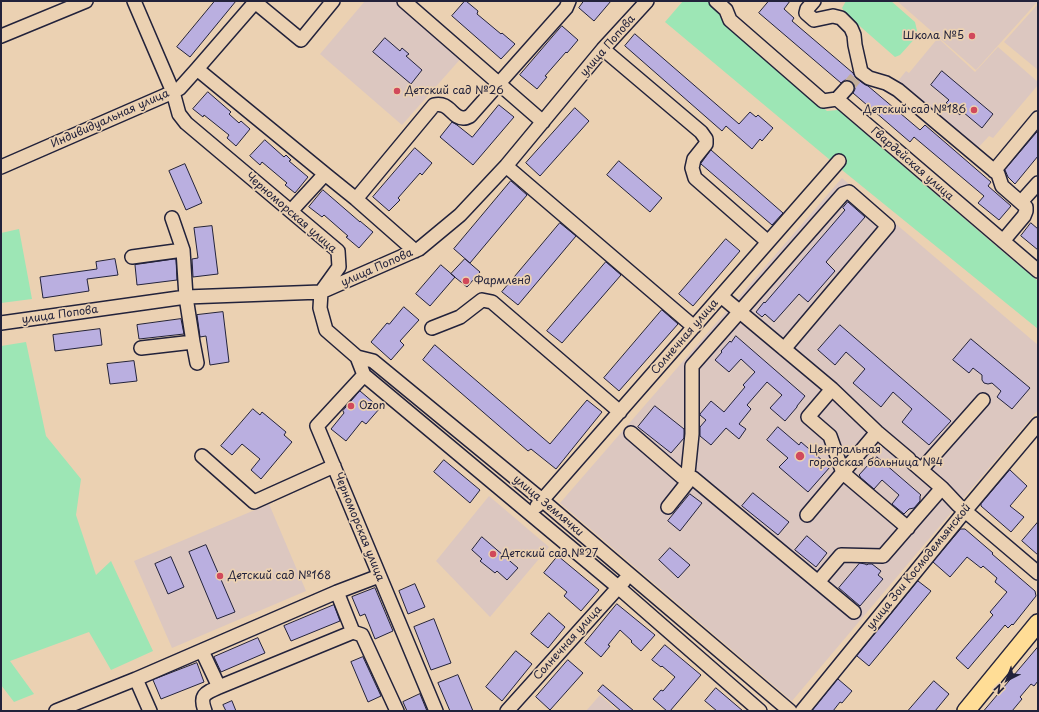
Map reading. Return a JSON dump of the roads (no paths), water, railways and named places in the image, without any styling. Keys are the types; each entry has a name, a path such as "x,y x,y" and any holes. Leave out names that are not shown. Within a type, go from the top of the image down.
{"main road":[{"path":"966,711 1038,623"}],"street":[{"path":"1,36 86,1"},
{"name":"Черноморская улица","path":"134,1 172,92 179,114 186,122 338,252 339,267 322,292"},
{"path":"255,2 301,40 333,1"},
{"path":"404,1 543,122"},
{"path":"356,199 434,105 440,104 445,106 458,117 464,118 470,116 566,8 569,1"},
{"name":"улица Попова","path":"1,323 186,297 322,292 415,251 460,214 506,166 603,49 647,1"},
{"name":"Гвардейская улица","path":"716,1 726,10 730,20 824,101 837,100 1038,271"},
{"path":"814,1 807,9 806,13 814,20 833,16 841,18 851,28 854,35 859,74 886,82 898,90 998,174 1002,186 1026,207 1024,216 1003,242"},
{"name":"Индивидуальная улица","path":"1,167 180,88 255,2"},
{"path":"603,49 702,132 706,139 706,144 694,159 692,168 695,178 768,242"},
{"path":"198,69 356,199 415,251"},
{"path":"837,100 847,88"},
{"path":"994,171 1038,118"},
{"name":"Солнечная улица","path":"531,514 839,161"},
{"path":"506,166 694,326"},
{"path":"290,211 325,174"},
{"path":"1021,202 1038,183"},
{"path":"668,507 687,483 692,434 692,366 843,194 849,192 888,226 784,349"},
{"path":"172,218 183,250 186,297 197,363"},
{"path":"132,257 183,250"},
{"path":"322,292 320,308 326,330 357,357 364,375"},
{"path":"721,296 832,389 877,432 942,488 961,508 1038,572"},
{"path":"432,328 460,317 482,300 492,302 620,412"},
{"path":"141,348 193,342"},
{"name":"улица Землячки","path":"357,357 373,361 542,500 790,711"},
{"name":"Черноморская улица","path":"364,375 317,426 436,711"},
{"name":"улица Землячки","path":"364,375 618,587 760,711"},
{"path":"832,389 808,417 830,436 842,473 908,528"},
{"path":"914,464 983,400"},
{"name":"улица Зои Космодемьянской","path":"802,711 961,508 1038,424"},
{"path":"807,515 877,432"},
{"path":"631,433 682,477 693,478 854,612"},
{"path":"202,456 254,502 334,466"},
{"path":"818,582 841,555 883,556 942,488"},
{"name":"Солнечная улица","path":"507,711 629,575"},
{"path":"56,711 136,679 337,592 379,576"},
{"path":"337,592 353,632"},
{"path":"205,711 203,697 208,691 353,632 362,635 397,711"},
{"path":"202,650 219,687"},
{"path":"136,679 150,711"}],"tunnel":[{"path":"847,88 857,76"}],"place":[{"name":"Школа №5","path":"972,36"},
{"name":"Детский сад №26","path":"397,91"},
{"name":"Детский сад №186","path":"974,110"},
{"name":"Фармленд","path":"466,281"},
{"name":"Ozon","path":"351,406"},
{"name":"Центральная городская больница №4","path":"800,456"},
{"name":"Детский сад №27","path":"493,554"},
{"name":"Детский сад №168","path":"220,576"}]}
